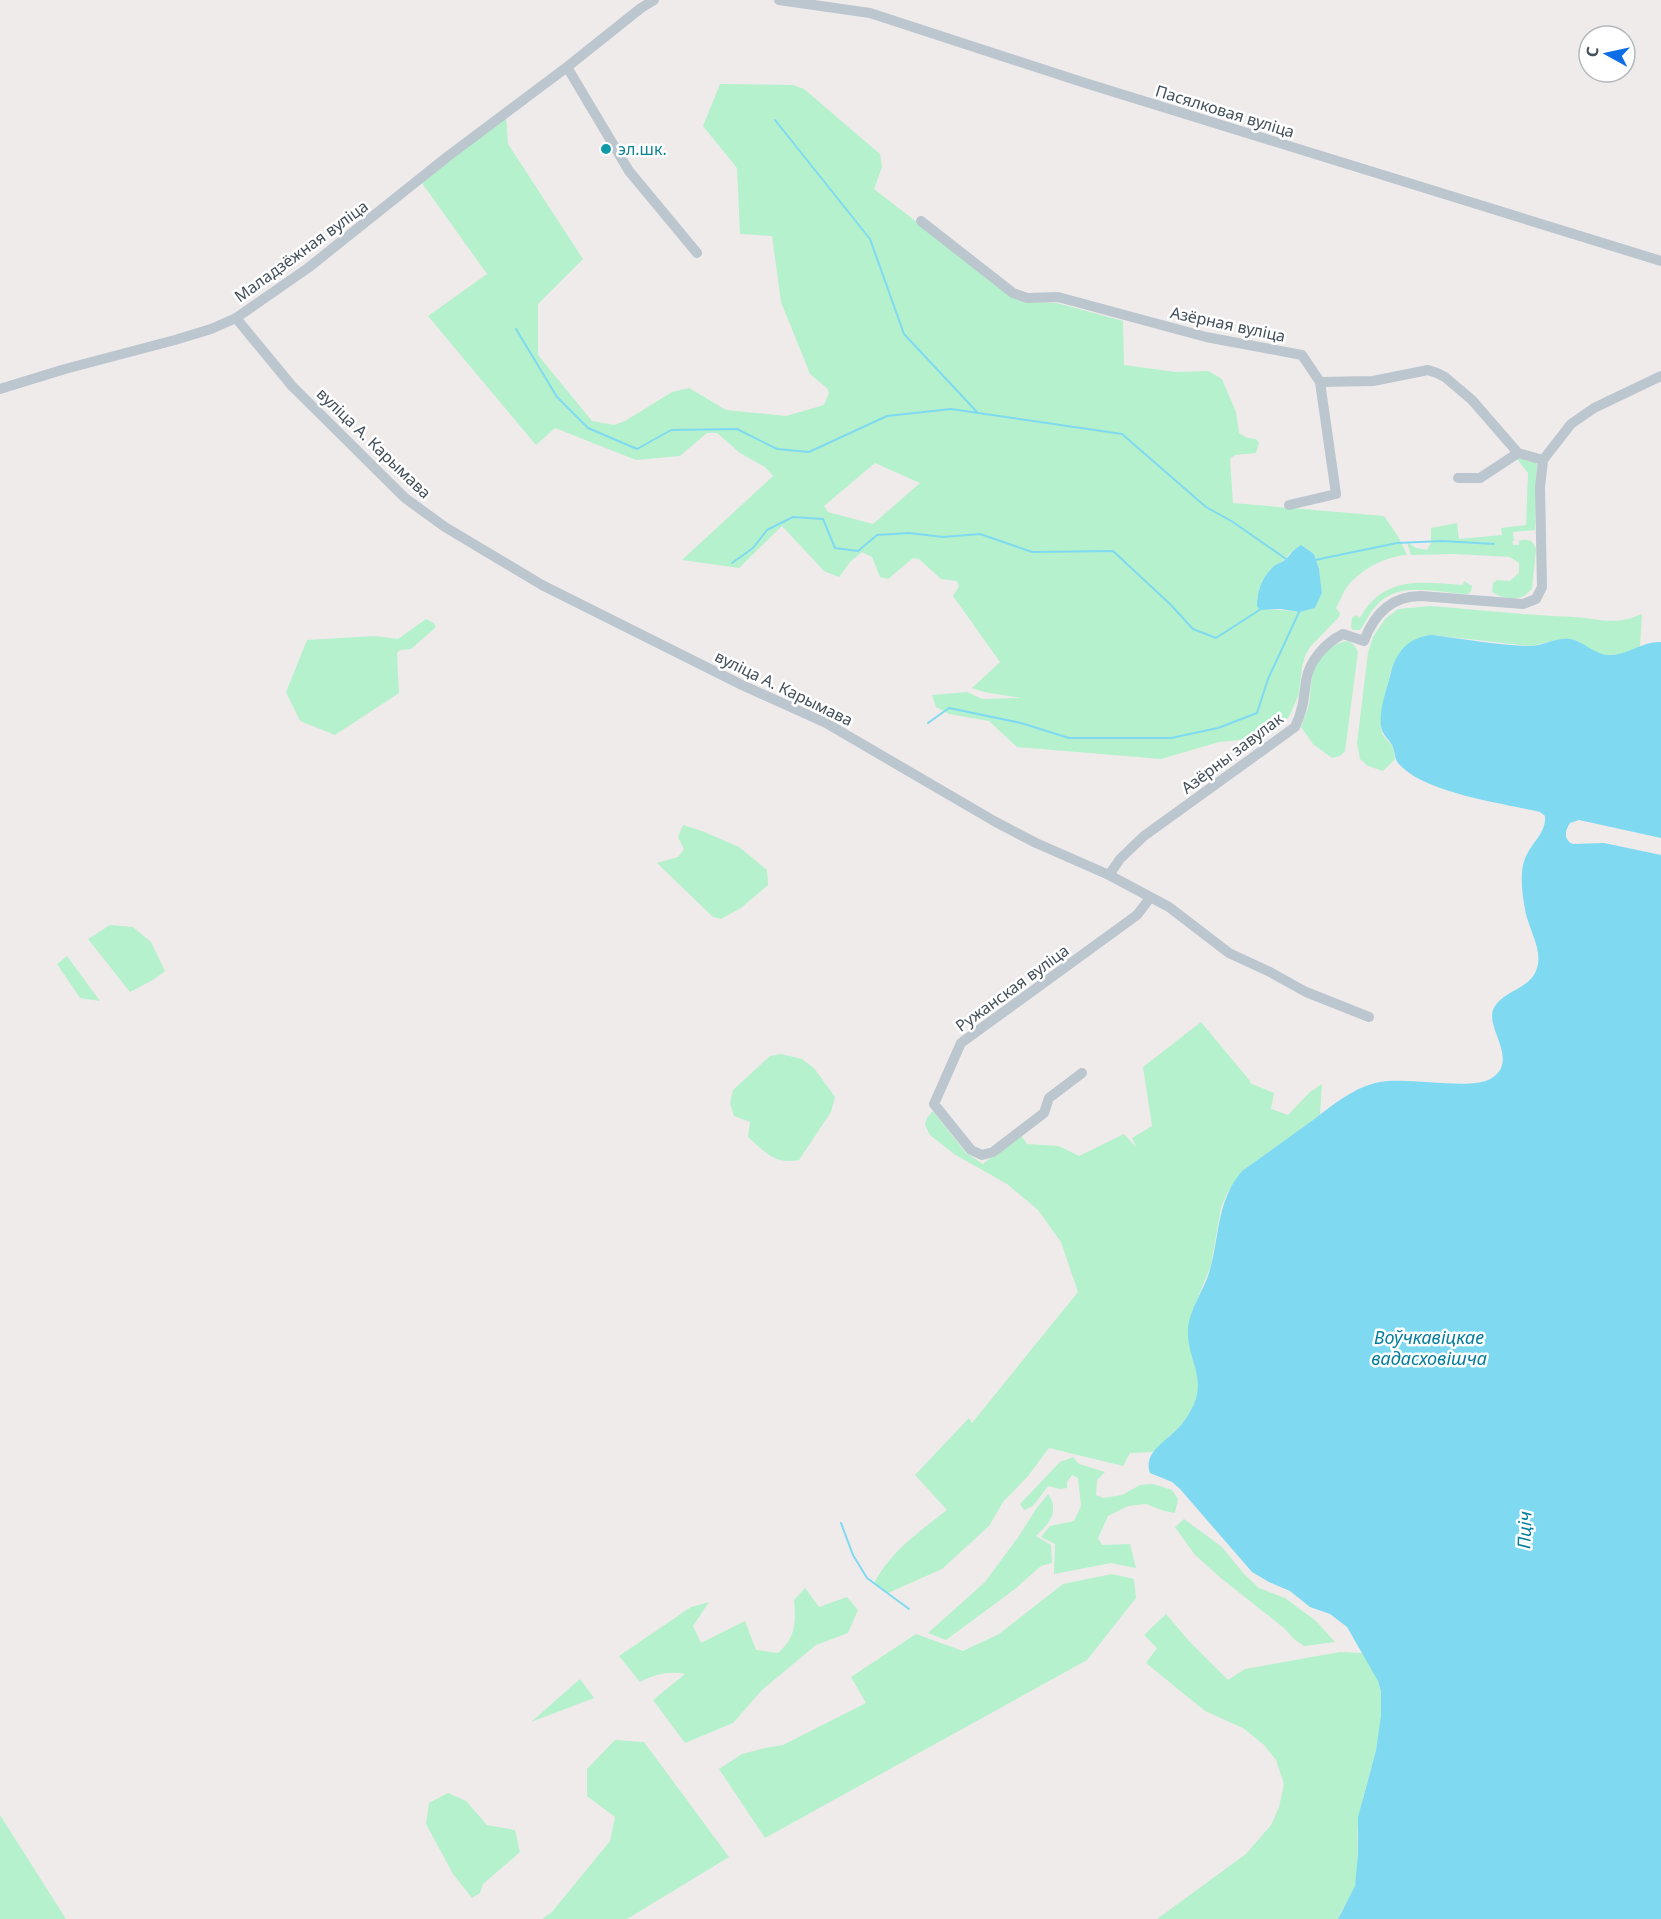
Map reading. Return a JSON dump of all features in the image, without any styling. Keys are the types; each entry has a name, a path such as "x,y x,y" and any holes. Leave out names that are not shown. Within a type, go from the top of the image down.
{"street":[{"path":"654,0 567,67 629,171 697,253"},
{"name":"Пасялковая вуліца","path":"779,0 870,13 1117,93 1661,261"},
{"name":"Маладзёжная вуліца","path":"0,389 175,340 211,329 236,318 316,262 567,67"},
{"name":"Азёрная вуліца","path":"921,221 1013,293 1027,298 1058,297 1206,337 1302,354 1320,382"},
{"name":"вуліца А. Карымава","path":"236,318 292,386 405,498 445,527 542,585 741,685 826,723 994,821 1036,843 1109,875 1169,908 1229,953 1306,992 1369,1017"},
{"path":"1288,505 1336,494 1320,382 1373,381 1428,370 1437,373 1472,400 1518,453 1543,460 1571,424 1594,408 1661,376"},
{"path":"1458,478 1480,478 1518,453"},
{"name":"Азёрны завулак","path":"1109,875 1120,859 1144,836 1295,727 1304,702 1306,679 1310,668 1317,656 1335,637 1343,634 1364,640 1379,612 1405,597 1421,596 1523,604 1536,599 1542,587 1540,487 1543,460"},
{"name":"Ружанская вуліца","path":"1082,1073 1049,1098 1044,1113 993,1152 982,1155 971,1150 934,1104 961,1044 1137,915 1149,898"}],"green space":[{"path":"720,84 793,85 804,89 880,154 882,167 874,189 1019,301 1057,303 1123,321 1124,365 1176,372 1208,371 1222,379 1236,412 1239,433 1247,438 1256,439 1259,443 1256,453 1235,455 1230,459 1233,503 1384,516 1407,555 1390,558 1372,566 1350,583 1336,608 1340,613 1339,617 1310,647 1305,656 1299,694 1289,717 1258,738 1219,742 1161,759 1017,747 989,721 949,714 936,707 932,695 967,692 982,699 1021,698 972,688 1000,662 953,596 959,586 957,581 941,579 919,559 913,558 888,579 880,577 872,557 862,552 851,561 839,577 824,571 782,526 739,568 682,560 773,476 765,467 740,453 717,433 707,433 680,456 636,460 555,428 536,445 428,316 487,274 422,183 506,114 508,144 583,259 538,304 538,355 592,421 614,425 625,421 672,392 689,388 726,410 786,416 824,405 829,393 827,388 810,374 781,302 772,236 740,234 737,168 703,126","holes":["875,463 920,483 873,524 828,512 824,506","1301,545 1314,554 1319,569 1322,593 1315,608 1300,612 1261,610 1257,606 1257,600 1263,579 1274,566"]},
{"path":"1531,458 1537,464 1535,530 1513,532 1514,541 1512,541 1513,545 1519,545 1519,541 1530,540 1536,549 1532,589 1525,595 1507,598 1492,591 1493,583 1497,580 1510,581 1519,573 1519,563 1510,557 1455,554 1411,555 1407,542 1416,548 1427,550 1431,543 1431,528 1457,523 1459,539 1502,535 1501,528 1526,525 1528,473 1517,459"},
{"path":"1464,581 1472,586 1468,594 1420,590 1396,593 1385,598 1376,606 1360,630 1353,630 1351,627 1352,618 1356,615 1360,618 1369,604 1380,594 1392,588 1418,583 1463,585"},
{"path":"1431,606 1608,621 1624,620 1642,614 1640,647 1627,653 1608,655 1599,654 1578,641 1562,639 1531,646 1432,635 1391,670 1382,711 1381,728 1382,734 1393,747 1395,759 1383,771 1368,766 1360,759 1357,743 1368,653 1373,637 1385,619 1398,609"},
{"path":"426,619 434,623 436,627 411,649 400,650 397,653 399,693 335,735 300,721 286,692 307,640 374,636 398,639"},
{"path":"1348,641 1358,652 1345,751 1340,756 1332,758 1313,744 1301,727 1309,704 1314,669 1330,648"},
{"path":"683,825 739,847 767,870 768,885 741,908 721,919 713,917 657,863 678,857 684,849 678,837"},
{"path":"110,925 133,927 151,942 165,971 130,992 88,939"},
{"path":"67,956 100,1001 80,998 57,964"},
{"path":"1201,1022 1250,1083 1274,1093 1271,1109 1288,1115 1310,1092 1322,1084 1320,1115 1242,1171 1227,1193 1221,1208 1211,1265 1191,1315 1189,1343 1199,1382 1195,1402 1184,1422 1153,1452 1130,1453 1123,1466 1049,1448 1028,1476 1003,1502 989,1526 942,1569 888,1593 874,1583 881,1572 897,1551 947,1510 915,1475 969,1418 972,1423 1078,1292 1061,1242 1038,1210 1007,1184 954,1154 930,1135 925,1125 927,1118 933,1111 966,1153 983,1164 1020,1134 1027,1144 1059,1146 1079,1156 1124,1134 1136,1147 1132,1138 1152,1126 1143,1067"},
{"path":"781,1054 802,1059 814,1068 835,1097 831,1112 799,1160 783,1161 765,1152 748,1137 750,1122 734,1116 730,1103 733,1090 770,1056"},
{"path":"1073,1457 1079,1464 1105,1472 1097,1480 1096,1495 1103,1498 1122,1495 1140,1485 1153,1484 1172,1490 1178,1499 1175,1513 1146,1504 1128,1506 1108,1516 1098,1538 1102,1545 1130,1544 1136,1568 1111,1563 1054,1574 1055,1544 1041,1537 1050,1526 1074,1521 1081,1506 1078,1478 1072,1475 1067,1482 1067,1488 1048,1486 1033,1506 1024,1510 1020,1504 1060,1462"},
{"path":"1048,1494 1053,1512 1049,1522 1036,1536 1051,1545 1052,1563 1041,1566 1015,1589 946,1640 928,1633 985,1582"},
{"path":"1184,1519 1222,1547 1259,1588 1285,1598 1316,1621 1335,1642 1304,1646 1295,1640 1284,1628 1195,1555 1175,1527"},
{"path":"1112,1574 1134,1579 1136,1598 1087,1660 765,1838 719,1769 742,1754 783,1745 866,1703 851,1677 916,1634 963,1651 999,1634 1063,1584"},
{"path":"805,1588 819,1607 847,1597 858,1610 848,1633 816,1645 762,1690 733,1723 685,1743 653,1700 685,1674 662,1674 640,1682 619,1656 691,1607 709,1602 693,1626 701,1643 745,1621 756,1650 778,1653 792,1635 795,1623 794,1600"},
{"path":"1166,1614 1228,1680 1245,1669 1340,1652 1362,1653 1375,1674 1381,1696 1380,1730 1359,1817 1358,1869 1355,1886 1338,1919 1157,1919 1246,1854 1271,1825 1279,1807 1284,1784 1276,1760 1264,1745 1243,1728 1205,1711 1146,1663 1157,1648 1144,1635"},
{"path":"580,1679 594,1698 531,1722"},
{"path":"615,1740 644,1742 729,1857 627,1919 542,1919 552,1912 610,1841 615,1817 587,1796 587,1769"},
{"path":"448,1793 466,1801 487,1825 515,1830 520,1852 483,1884 480,1893 472,1898 453,1874 426,1824 429,1803"},
{"path":"0,1815 66,1919 0,1919"}],"water":[{"path":"1301,545 1314,554 1319,569 1322,593 1315,608 1300,612 1280,609 1260,610 1257,600 1263,579 1274,566 1286,559"},
{"name":"Воўчкавіцкае вадасховішча","path":"1432,635 1529,646 1570,639 1608,655 1661,642 1661,838 1579,820 1570,823 1566,835 1573,844 1604,843 1661,855 1661,1919 1338,1919 1355,1886 1358,1817 1376,1750 1381,1716 1381,1692 1378,1681 1347,1627 1330,1614 1310,1607 1290,1591 1252,1572 1180,1489 1172,1482 1150,1473 1149,1460 1152,1454 1181,1424 1194,1404 1198,1384 1188,1338 1189,1321 1213,1260 1227,1195 1242,1171 1334,1104 1366,1086 1388,1081 1469,1084 1492,1078 1500,1071 1503,1062 1492,1018 1493,1010 1502,999 1527,982 1536,971 1538,957 1536,942 1525,909 1522,873 1526,856 1542,830 1545,816 1540,812 1464,795 1425,782 1398,763 1392,745 1382,729 1382,707 1395,661 1409,643 1423,636"}],"waterway":[{"path":"775,120 870,239 904,334 977,412"},
{"path":"516,329 557,397 588,428 637,449 671,430 737,429 777,449 809,452 887,416 951,409 1122,434 1206,507 1288,559"},
{"path":"732,563 753,548 767,530 793,517 823,519 835,548 858,551 877,535 909,533 943,537 980,534 1032,552 1113,551 1170,604 1193,629 1216,638 1261,609"},
{"path":"1315,560 1397,543 1442,541 1494,544"},
{"path":"928,723 949,708 1021,723 1069,738 1171,738 1218,728 1257,713 1268,679 1300,610"},
{"path":"841,1523 853,1555 867,1578 909,1609"}],"place":[{"name":"эл.шк.","path":"606,149"}],"water label":[{"name":"Пціч","path":"1524,1530"}]}
